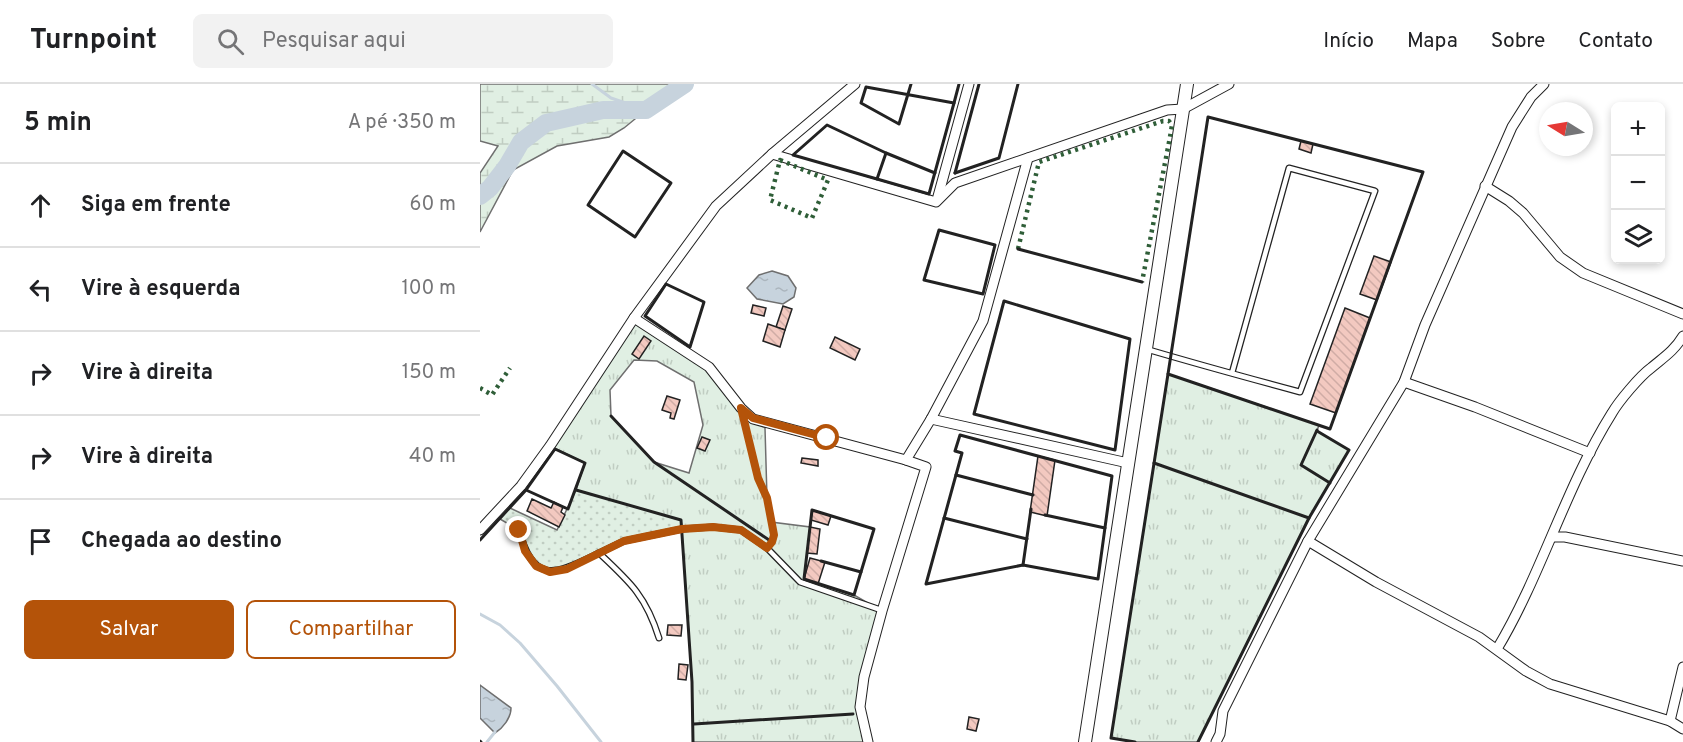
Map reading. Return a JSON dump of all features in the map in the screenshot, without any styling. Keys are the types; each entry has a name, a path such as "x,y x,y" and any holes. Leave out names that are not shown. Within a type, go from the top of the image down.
{"street":[{"path":"480,530 521,486 634,318 716,206 772,154 855,84"},
{"path":"936,202 969,84"},
{"path":"1085,742 1187,84"},
{"path":"936,202 956,183 1167,110 1183,109 1229,84"},
{"path":"1216,742 1220,734 1223,711 1308,541 1404,382 1425,324 1512,127 1531,97 1544,84"},
{"path":"772,154 936,202"},
{"path":"906,460 931,419 983,321 1028,159"},
{"path":"1485,186 1509,201 1522,213 1560,257 1583,273 1679,313 1683,324"},
{"path":"634,318 709,367 741,408 753,418 926,467 864,677 860,707 868,742"},
{"path":"1497,649 1521,606 1572,487 1621,399 1650,368 1671,353 1683,336"},
{"path":"1404,382 1475,407 1590,453"},
{"path":"931,419 1128,463"},
{"path":"1552,537 1584,541 1683,561"},
{"path":"1308,541 1497,649 1526,671 1550,684 1670,721 1683,729"},
{"path":"1670,721 1683,667"}],"lane":[{"path":"1146,349 1299,392 1375,191 1289,168 1232,373"},
{"path":"519,530 525,551 536,566 550,572 567,569 624,541 682,529 713,527 741,530 767,548 800,582 882,611"},
{"path":"599,553 633,585 652,615 660,638"}],"path":[{"path":"741,408 758,478 767,498 774,535 767,548"}],"green space":[{"path":"480,84 688,84 646,110 609,137 557,146 513,170 480,232 480,173 498,146 480,141"},
{"path":"633,319 709,367 753,419 765,428 767,498 771,522 810,527 804,579 854,595 882,611 860,707 868,742 693,742 692,682 681,521 576,490 585,463 550,446","holes":["634,360 657,361 694,382 703,425 689,473 654,462 611,416 610,390"]},
{"path":"1168,374 1319,425 1317,431 1349,450 1309,518 1198,742 1135,742 1111,738"},
{"path":"576,490 681,520 682,529 624,541 566,569 550,572 536,566 519,530 500,519 510,508 557,530"}],"water":[{"path":"772,271 788,276 796,288 794,297 783,304 757,299 747,288 759,275"},
{"path":"480,685 511,708 506,722 495,733 480,718"}],"building":[{"path":"1301,141 1313,144 1311,153 1299,149"},
{"path":"1374,256 1391,262 1377,300 1360,294"},
{"path":"753,305 766,308 764,316 751,313"},
{"path":"783,306 792,309 785,330 776,327"},
{"path":"1345,308 1370,318 1336,413 1310,404"},
{"path":"768,324 785,330 780,347 763,341"},
{"path":"644,336 651,341 639,359 632,354"},
{"path":"835,337 860,349 855,360 830,348"},
{"path":"667,396 680,400 674,419 670,418 671,413 662,410"},
{"path":"702,437 710,440 705,451 697,448"},
{"path":"1038,456 1055,460 1047,516 1030,512"},
{"path":"802,458 818,460 818,466 801,463"},
{"path":"532,499 551,508 554,502 563,507 561,512 565,515 559,527 527,511"},
{"path":"812,510 831,516 828,525 811,520"},
{"path":"810,527 820,529 817,554 807,553"},
{"path":"810,558 825,562 818,584 804,579"},
{"path":"668,625 682,625 681,636 667,635"},
{"path":"679,664 688,665 686,680 678,679"},
{"path":"969,717 979,719 976,731 967,729"}],"waterway":[{"path":"592,84 611,98 646,110"},
{"path":"480,196 490,188 507,166 521,142 546,123 603,110 646,110 685,84"},
{"path":"480,614 500,625 520,643 601,742"},
{"path":"487,742 495,732"}],"hedge":[{"path":"1018,249 1039,162 1163,121 1169,121 1172,125 1170,137 1142,282"},
{"path":"780,160 828,180 812,218 770,200 780,160"},
{"path":"480,388 492,395 510,368"}],"wall":[{"path":"911,84 899,124 861,103 866,87 954,103 959,84"},
{"path":"955,173 979,84"},
{"path":"955,173 999,158 1018,84"},
{"path":"877,179 929,194 954,103"},
{"path":"1208,117 1423,172 1330,429 1168,374 1208,117"},
{"path":"827,125 886,153 877,179 793,155 827,125"},
{"path":"623,151 671,183 635,237 588,205 623,151"},
{"path":"886,153 935,173"},
{"path":"939,230 995,245 983,294 924,280 939,230"},
{"path":"1018,249 1142,282"},
{"path":"666,284 704,302 690,347 645,316 666,284"},
{"path":"1004,301 1130,339 1115,450 974,414 1004,301"},
{"path":"1135,742 1111,738 1168,374"},
{"path":"611,416 654,462 772,542"},
{"path":"1317,430 1301,465 1330,483"},
{"path":"1198,742 1309,518 1349,450 1317,431"},
{"path":"960,435 1112,476 1098,579 1023,565 926,584 962,453 955,451 960,435"},
{"path":"480,540 526,490 555,449 585,463 568,509 526,490"},
{"path":"1154,463 1309,518"},
{"path":"956,475 1033,495"},
{"path":"576,490 681,520 692,682 693,742"},
{"path":"1023,565 1031,509"},
{"path":"812,510 874,529 854,595 804,579 812,510"},
{"path":"1045,515 1105,528"},
{"path":"944,518 1027,539"},
{"path":"821,561 861,572"},
{"path":"694,724 853,714"}],"route":[{"path":"519,530 525,551 536,566 550,572 567,569 624,541 682,529 713,527 741,530 767,548 774,535 767,498 758,478 741,408 753,418 827,438"}]}
